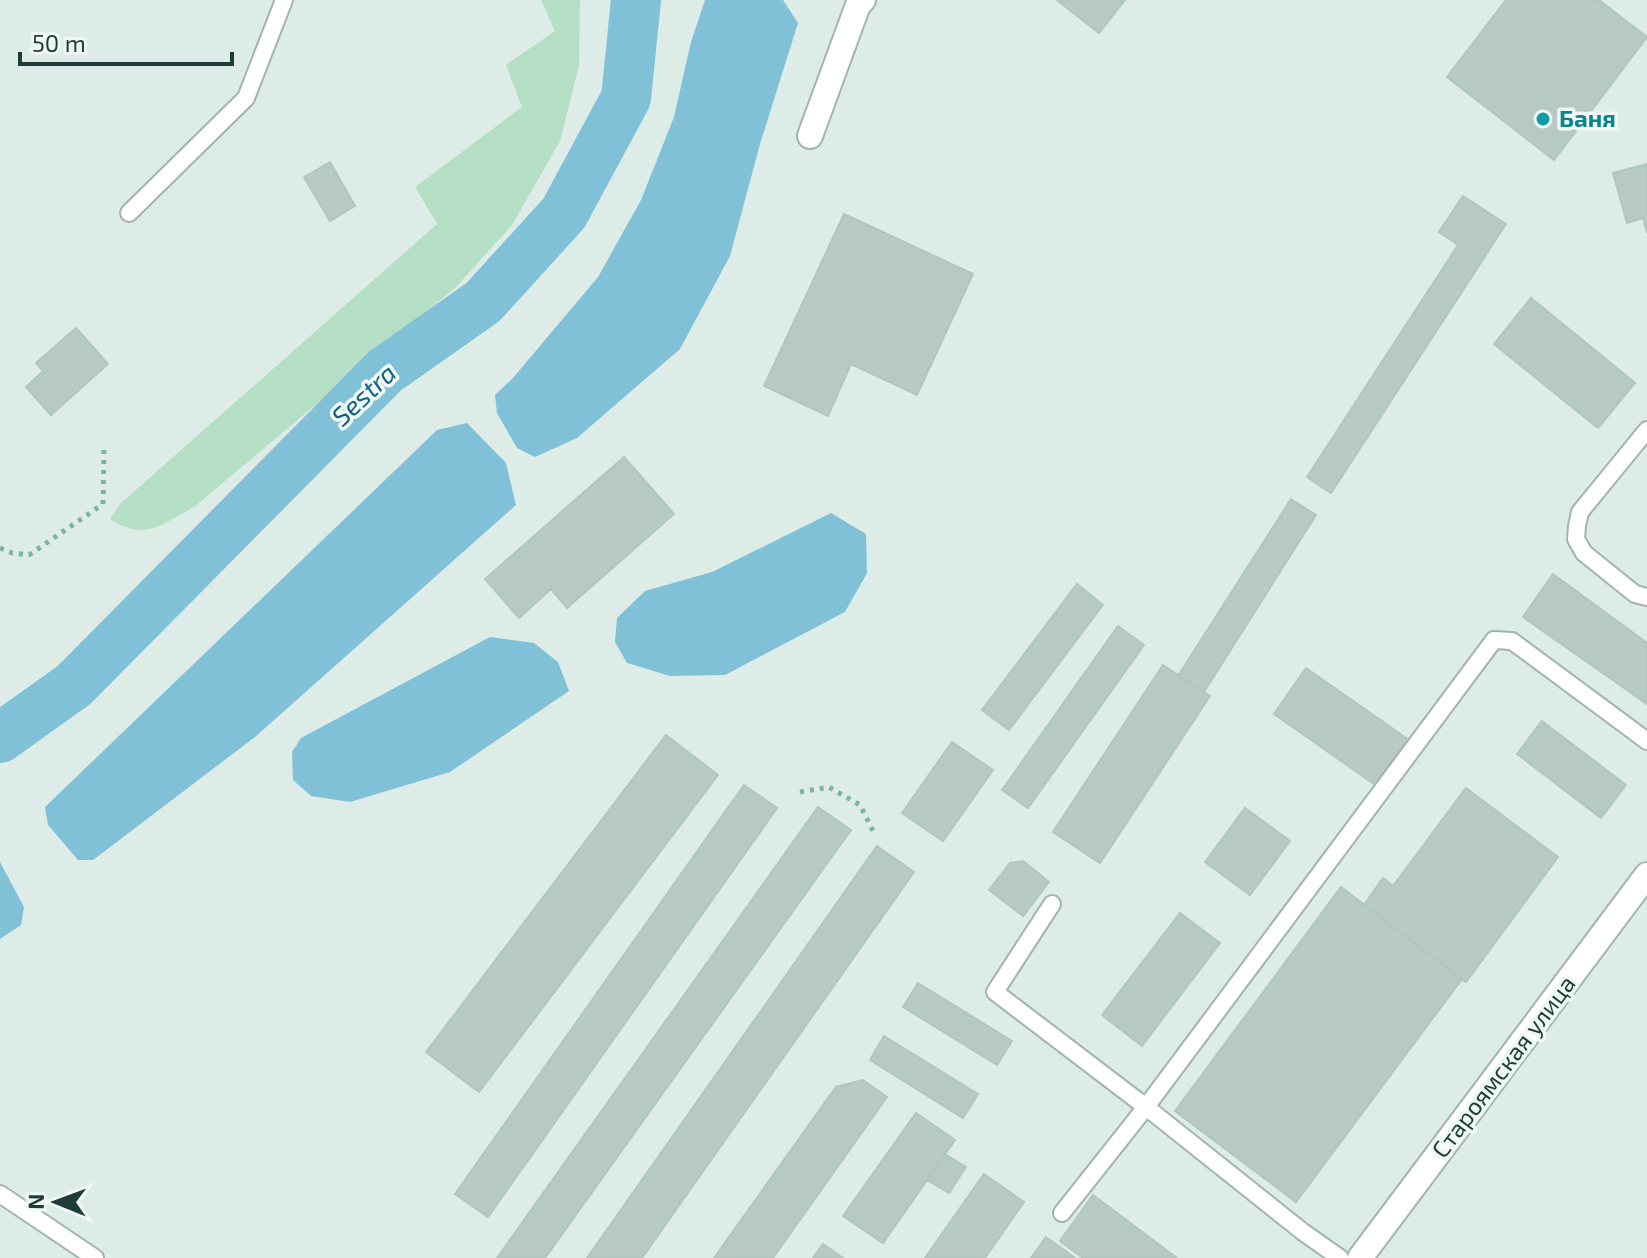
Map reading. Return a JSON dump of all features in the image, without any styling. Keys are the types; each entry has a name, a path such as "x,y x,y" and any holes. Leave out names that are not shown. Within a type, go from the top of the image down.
{"street":[{"path":"810,136 858,5 863,0"},
{"name":"Староямская улица","path":"1360,1258 1647,875"}],"lane":[{"path":"129,213 246,98 284,0"},
{"path":"1647,430 1580,512 1576,539 1584,553 1635,594 1647,597"},
{"path":"1062,1213 1146,1107 1494,640 1512,641 1647,741"},
{"path":"1052,904 995,992 1340,1258"},
{"path":"0,1194 95,1258"}],"path":[{"path":"0,548 29,555 103,504 104,450"},
{"path":"800,792 829,787 860,805 873,831"}],"green space":[{"path":"541,0 580,0 579,65 560,141 512,225 457,286 194,507 163,524 144,530 122,526 110,519 120,504 437,224 415,187 522,107 506,65 555,31"}],"water":[{"path":"705,0 783,0 798,23 760,144 730,256 680,349 577,438 535,457 517,448 497,413 495,395 598,277 641,200 674,117 691,42"},
{"path":"467,423 506,463 516,505 255,737 93,860 78,860 48,825 45,807 437,430"},
{"path":"831,513 866,534 867,573 845,612 725,675 670,676 627,663 615,642 617,618 645,591 712,572"},
{"path":"490,637 534,643 558,662 569,691 450,772 350,802 311,796 293,780 292,752 301,738"},
{"path":"0,862 24,907 21,925 0,939"}],"building":[{"path":"1057,0 1125,0 1099,33"},
{"name":"Баня","path":"1506,0 1599,0 1647,37 1554,160 1447,77"},
{"path":"330,162 355,206 330,221 304,177"},
{"path":"1647,164 1647,233 1643,218 1627,223 1613,173"},
{"path":"1463,196 1506,224 1331,493 1307,477 1458,245 1439,232"},
{"path":"844,214 973,274 917,395 851,364 828,416 764,386"},
{"path":"1531,298 1635,383 1598,428 1494,344"},
{"path":"76,328 108,364 51,415 26,387 43,371 36,363"},
{"path":"624,457 674,514 567,608 551,589 519,618 485,579"},
{"path":"1291,499 1316,515 1204,692 1178,676"},
{"path":"1553,574 1647,643 1647,704 1523,617"},
{"path":"1077,584 1103,605 1009,730 982,710"},
{"path":"1118,626 1144,645 1028,808 1002,790"},
{"path":"1163,665 1210,696 1100,863 1053,832"},
{"path":"1306,668 1409,740 1377,786 1274,714"},
{"path":"1542,721 1626,785 1601,818 1517,754"},
{"path":"666,735 718,775 479,1092 426,1052"},
{"path":"952,742 993,770 943,841 902,813"},
{"path":"744,785 777,808 488,1217 455,1194"},
{"path":"1466,788 1558,857 1466,982 1364,905 1383,878 1393,886"},
{"path":"818,807 851,830 545,1258 497,1258"},
{"path":"1245,808 1290,841 1250,895 1205,862"},
{"path":"877,846 914,872 642,1258 587,1258"},
{"path":"1023,861 1049,882 1023,916 989,890 1010,863"},
{"path":"1341,887 1462,979 1296,1202 1175,1111"},
{"path":"1180,913 1220,943 1142,1046 1102,1015"},
{"path":"918,983 1012,1041 997,1065 903,1007"},
{"path":"884,1036 978,1094 963,1118 870,1060"},
{"path":"863,1080 887,1097 773,1258 714,1258 836,1087"},
{"path":"916,1113 955,1140 883,1243 843,1216"},
{"path":"945,1154 966,1167 949,1193 927,1180"},
{"path":"984,1174 1024,1202 985,1258 925,1258"},
{"path":"1093,1195 1177,1258 1083,1258 1060,1241"},
{"path":"1046,1237 1075,1258 1031,1258"},
{"path":"823,1244 843,1258 813,1258"}],"waterway":[{"name":"Sestra","path":"0,738 74,685 385,371 483,302 564,213 626,98 636,0"}],"place":[{"name":"Баня","path":"1543,119"}]}
